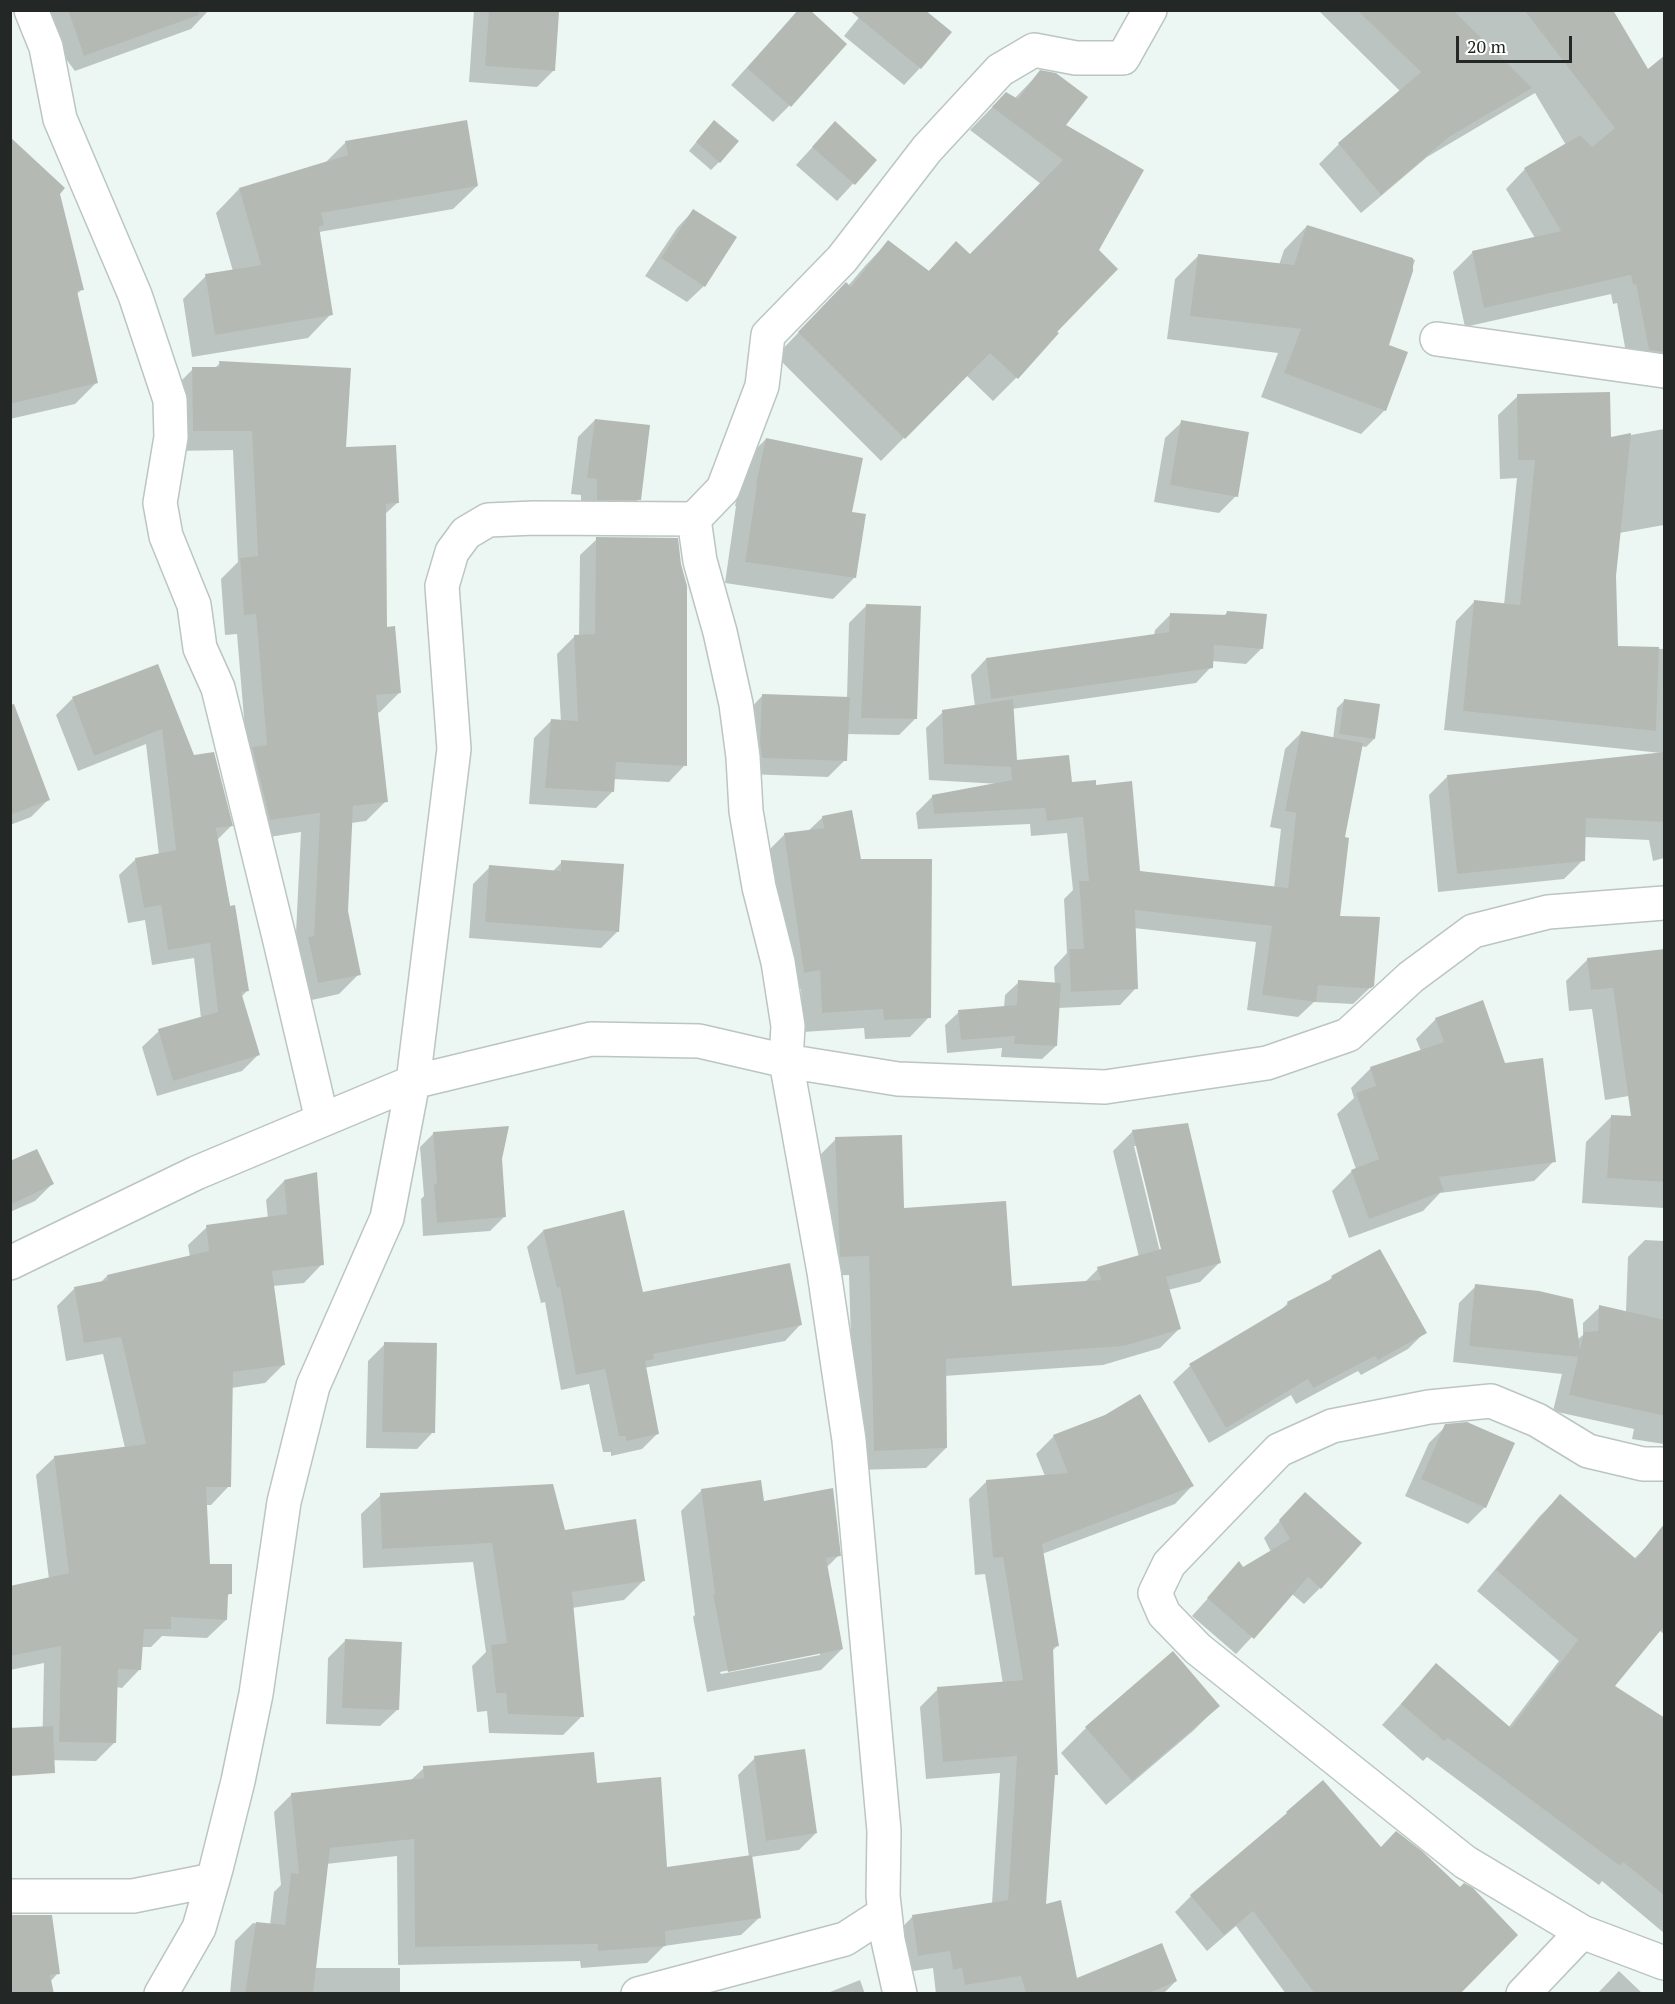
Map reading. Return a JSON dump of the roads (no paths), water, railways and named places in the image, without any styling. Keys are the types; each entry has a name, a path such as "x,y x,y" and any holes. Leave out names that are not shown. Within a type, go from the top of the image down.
{"street":[{"path":"31,10 46,47 60,119 135,295 170,400 171,436 160,503 166,536 194,605 200,648 218,688 322,1120"},
{"path":"161,1994 199,1928 241,1770 256,1694 285,1502 313,1386 387,1218 413,1082 454,749 442,586 452,552 466,533 488,520 694,519 723,489 762,386 768,335 842,259 927,149 1000,70 1034,50 1076,58 1122,58 1150,10"},
{"path":"1437,339 1665,371"},
{"path":"694,519 700,561 720,632 736,704 743,757 746,811 759,887 778,962 788,1026 786,1060 824,1272 849,1440 884,1831 883,1896 888,1940 900,1994"},
{"path":"10,1263 196,1173 413,1082 591,1040 699,1041 786,1060 898,1079 1106,1087 1267,1063 1348,1035 1411,977 1473,931 1548,912 1665,903"},
{"path":"1665,1464 1642,1464 1588,1450 1537,1420 1491,1401 1429,1407 1332,1426 1279,1450 1169,1564 1155,1593 1164,1614 1198,1649 1465,1862 1582,1932 1665,1963"},
{"path":"10,1896 133,1896 213,1881"},
{"path":"638,1994 845,1940 885,1913"},
{"path":"1524,1994 1582,1932"}]}
